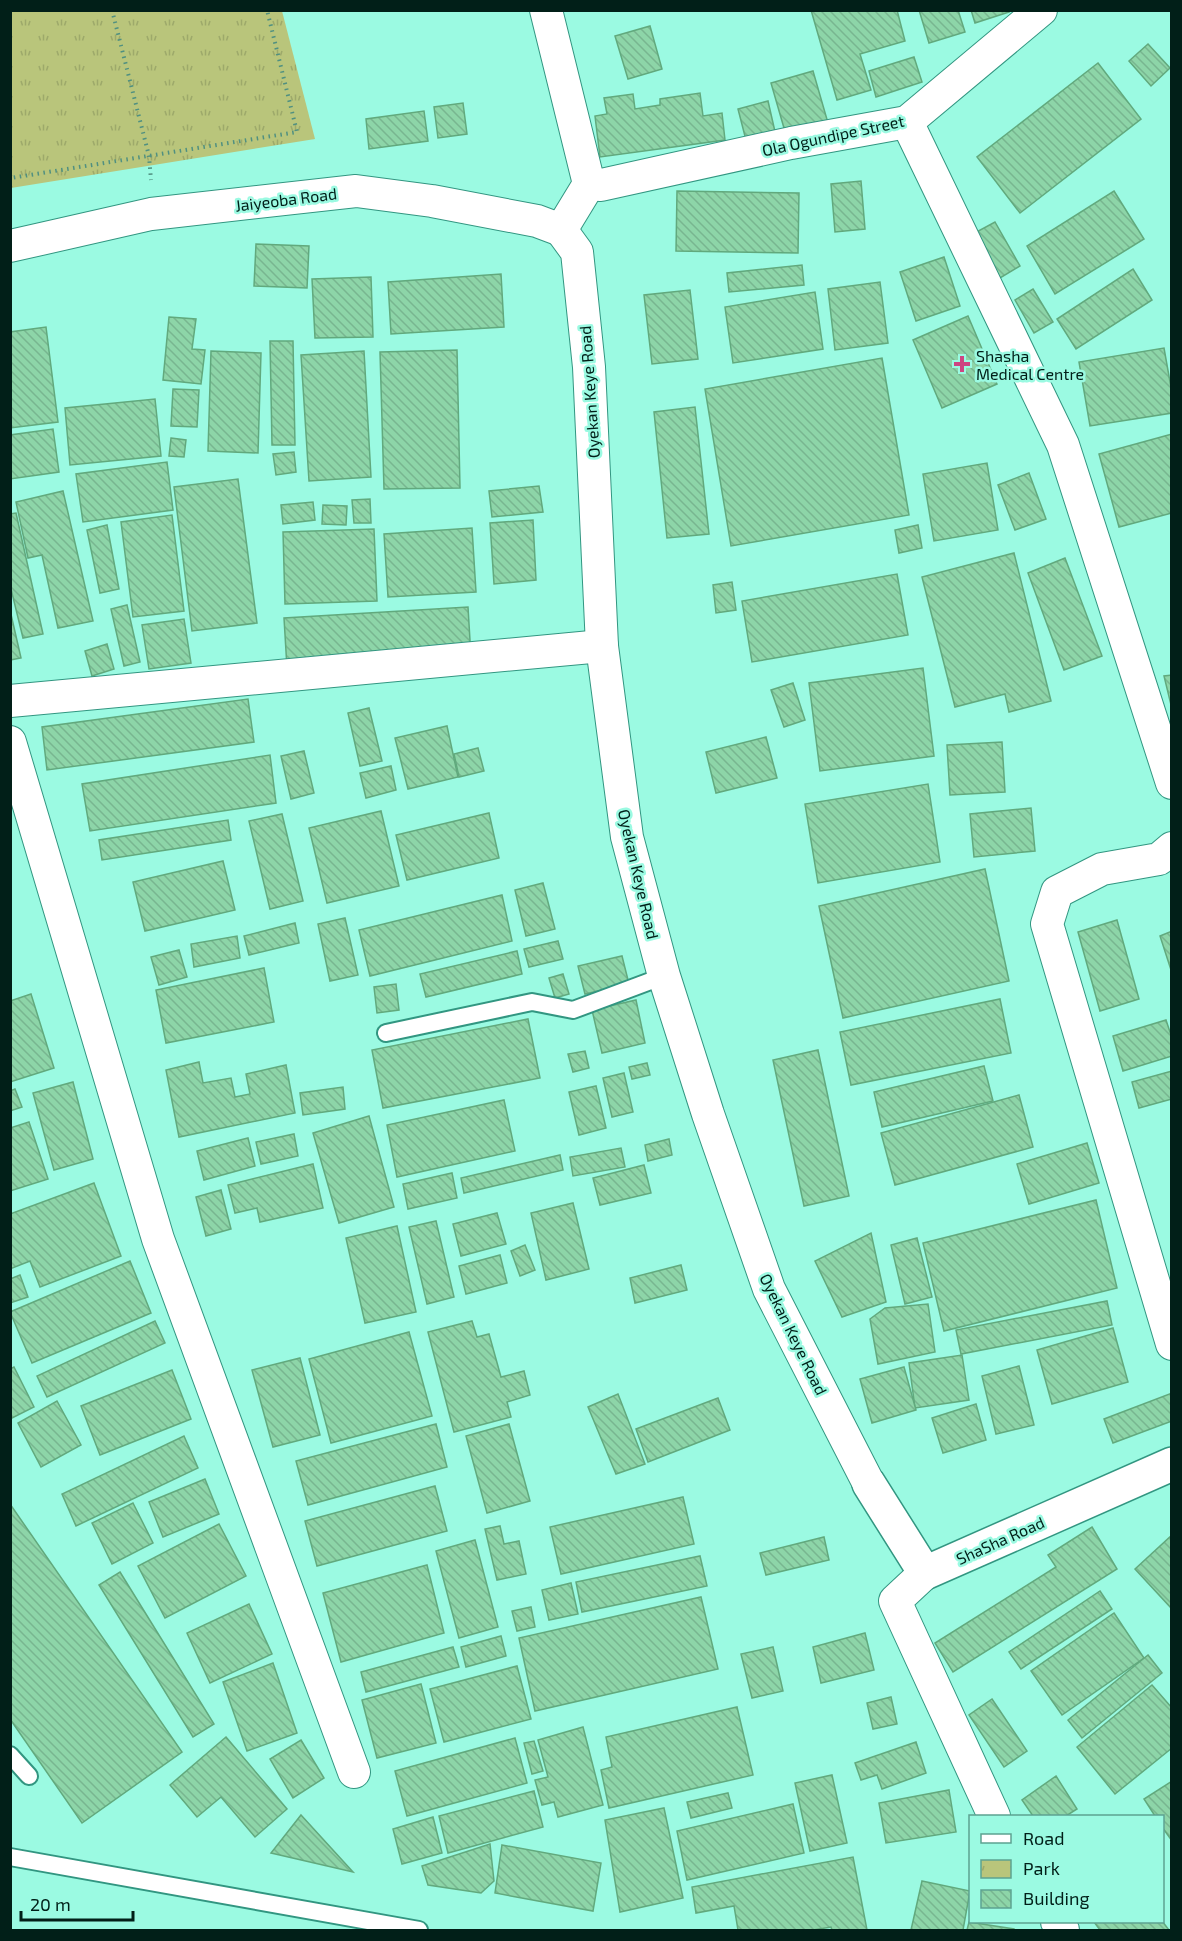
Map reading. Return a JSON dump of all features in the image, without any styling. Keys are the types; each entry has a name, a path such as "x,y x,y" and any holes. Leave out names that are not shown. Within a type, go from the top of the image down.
{"street":[{"path":"546,10 589,184 561,230"},
{"name":"Ola Ogundipe Street","path":"589,184 601,185 791,143 907,122 1041,10"},
{"path":"907,122 1063,445 1172,783"},
{"name":"Jaiyeoba Road","path":"10,246 151,214 356,191 432,201 537,221 561,230"},
{"name":"Oyekan Keye Road","path":"561,230 577,252 585,327 602,646 627,837 664,976 708,1114 769,1289 869,1484"},
{"path":"10,701 602,646"},
{"path":"10,742 158,1239 354,1772"},
{"path":"1172,848 1159,859 1102,869 1057,892 1047,924 1172,1344"},
{"name":"ShaSha Road","path":"925,1574 1172,1464"},
{"path":"869,1484 925,1574 896,1601 994,1815"}],"lane":[{"path":"386,1034 532,1002 573,1010 664,976"},
{"path":"10,1755 29,1776"},
{"path":"10,1857 419,1930"}],"path":[{"path":"112,10 149,156 151,214"},
{"path":"10,175 11,178 297,132 267,10"}],"green space":[{"path":"11,10 282,11 315,139 11,188"}],"building":[{"path":"811,10 897,10 905,41 860,54 871,90 837,100"},
{"path":"919,10 958,10 965,32 929,43"},
{"path":"971,10 1008,10 1009,12 975,23"},
{"path":"650,26 662,69 628,79 615,36"},
{"path":"1148,44 1170,68 1151,86 1129,61"},
{"path":"914,57 922,82 876,97 869,71"},
{"path":"1098,63 1141,119 1020,213 977,157"},
{"path":"813,71 828,123 786,135 771,83"},
{"path":"700,93 703,116 722,113 725,140 600,157 595,116 607,114 604,98 633,94 635,109 660,105 660,99"},
{"path":"768,101 776,136 747,144 738,109"},
{"path":"463,103 467,134 438,138 434,107"},
{"path":"424,111 428,141 369,149 366,119"},
{"path":"861,181 865,229 835,232 831,184"},
{"path":"677,191 799,193 798,253 676,251"},
{"path":"1114,191 1144,239 1055,294 1027,246"},
{"path":"995,222 1020,266 995,281 969,236"},
{"path":"256,244 309,246 307,288 254,286"},
{"path":"944,257 960,306 916,321 900,272"},
{"path":"802,265 804,285 729,292 727,273"},
{"path":"1133,269 1152,300 1076,349 1057,319"},
{"path":"501,274 504,327 391,334 388,282"},
{"path":"371,277 373,337 315,338 312,279"},
{"path":"880,282 888,343 835,350 828,289"},
{"path":"1033,289 1053,322 1034,333 1015,300"},
{"path":"690,290 698,359 652,364 644,295"},
{"path":"815,292 823,349 733,363 725,307"},
{"path":"968,316 997,384 942,408 913,340"},
{"path":"169,317 196,319 192,349 205,350 201,384 163,380"},
{"path":"46,327 58,422 10,428 10,332"},
{"path":"270,341 293,341 295,445 272,445"},
{"path":"1164,348 1172,393 1172,413 1090,426 1079,362"},
{"path":"457,350 460,488 384,489 380,352"},
{"path":"211,351 261,353 258,453 208,451"},
{"path":"364,351 371,477 309,481 301,355"},
{"path":"882,358 909,515 731,546 705,389"},
{"path":"173,389 199,390 197,427 171,426"},
{"path":"155,399 161,456 70,465 65,408"},
{"path":"695,407 709,534 667,538 654,412"},
{"path":"53,429 59,472 10,479 10,435"},
{"path":"1172,434 1172,513 1119,527 1099,454"},
{"path":"171,438 186,440 184,457 169,456"},
{"path":"294,452 296,472 276,475 273,454"},
{"path":"167,462 173,510 83,522 76,474"},
{"path":"987,463 998,530 934,541 923,474"},
{"path":"1029,473 1046,519 1015,530 998,485"},
{"path":"238,479 257,623 192,631 174,487"},
{"path":"539,486 543,512 492,517 489,491"},
{"path":"63,491 93,621 58,628 42,555 28,558 16,502"},
{"path":"370,499 371,523 354,523 352,500"},
{"path":"313,502 315,520 283,524 281,505"},
{"path":"323,505 347,506 346,525 322,524"},
{"path":"16,513 43,634 23,638 10,585 10,514"},
{"path":"172,515 184,611 133,617 121,522"},
{"path":"533,520 536,580 494,584 490,523"},
{"path":"107,525 119,589 100,593 87,530"},
{"path":"918,525 922,548 899,553 895,530"},
{"path":"472,528 476,592 388,597 384,534"},
{"path":"374,529 377,601 285,604 283,532"},
{"path":"1014,553 1051,701 1009,712 1005,694 955,707 922,577"},
{"path":"1065,558 1102,656 1064,670 1028,573"},
{"path":"897,574 908,635 752,662 742,601"},
{"path":"732,582 736,610 716,613 713,585"},
{"path":"127,605 140,662 124,666 111,609"},
{"path":"468,607 471,657 287,668 284,618"},
{"path":"10,610 21,658 10,660"},
{"path":"184,619 191,663 149,669 142,625"},
{"path":"107,644 114,669 92,676 85,651"},
{"path":"923,668 934,756 820,771 809,683"},
{"path":"1172,675 1172,709 1164,676"},
{"path":"793,683 805,720 784,727 771,690"},
{"path":"248,699 254,742 47,770 42,727"},
{"path":"369,708 382,761 360,766 348,713"},
{"path":"447,726 458,777 408,789 395,738"},
{"path":"766,737 777,778 716,793 706,752"},
{"path":"1002,742 1005,792 950,795 947,745"},
{"path":"478,748 484,771 459,777 454,754"},
{"path":"304,751 314,793 291,799 281,756"},
{"path":"270,755 276,803 90,831 82,784"},
{"path":"391,766 396,790 366,798 360,773"},
{"path":"928,784 940,862 818,883 805,804"},
{"path":"1031,808 1035,851 974,857 970,814"},
{"path":"381,811 399,886 327,903 309,828"},
{"path":"489,813 499,858 407,880 396,835"},
{"path":"282,814 303,901 270,909 249,821"},
{"path":"228,820 231,840 102,860 99,840"},
{"path":"223,861 235,910 145,931 133,882"},
{"path":"985,869 1009,981 843,1018 819,906"},
{"path":"543,883 555,929 526,936 515,890"},
{"path":"502,895 512,941 370,976 359,930"},
{"path":"345,918 358,975 330,981 318,924"},
{"path":"1117,920 1139,999 1100,1011 1078,932"},
{"path":"295,923 299,943 249,955 244,936"},
{"path":"1172,931 1172,973 1160,936"},
{"path":"237,936 240,958 194,967 191,944"},
{"path":"558,941 563,959 529,967 524,949"},
{"path":"179,950 187,977 159,985 151,957"},
{"path":"517,951 522,974 426,997 420,974"},
{"path":"622,956 629,984 585,994 578,966"},
{"path":"264,968 274,1022 166,1043 156,990"},
{"path":"563,974 569,994 555,998 549,978"},
{"path":"396,984 399,1010 377,1013 374,987"},
{"path":"31,994 54,1068 10,1082 10,1001"},
{"path":"1000,999 1011,1053 851,1085 840,1032"},
{"path":"636,1000 645,1043 602,1053 592,1010"},
{"path":"528,1019 540,1078 383,1108 372,1050"},
{"path":"1166,1020 1172,1038 1172,1056 1123,1071 1113,1036"},
{"path":"818,1050 849,1196 804,1206 773,1060"},
{"path":"585,1051 589,1068 573,1072 568,1054"},
{"path":"199,1062 203,1083 231,1078 235,1097 250,1094 246,1074 286,1065 295,1113 179,1137 166,1070"},
{"path":"647,1063 650,1075 632,1079 629,1067"},
{"path":"984,1066 993,1101 882,1127 874,1092"},
{"path":"1172,1071 1172,1099 1139,1108 1132,1082"},
{"path":"624,1073 633,1112 612,1117 603,1078"},
{"path":"73,1082 93,1159 54,1170 33,1093"},
{"path":"596,1086 606,1128 579,1135 569,1092"},
{"path":"343,1087 345,1109 303,1115 300,1093"},
{"path":"15,1089 22,1107 10,1111 10,1091"},
{"path":"1019,1095 1033,1147 895,1185 881,1133"},
{"path":"504,1100 515,1151 397,1177 387,1125"},
{"path":"369,1116 394,1207 339,1223 313,1133"},
{"path":"29,1122 48,1179 10,1191 10,1128"},
{"path":"294,1134 298,1156 261,1164 256,1142"},
{"path":"248,1138 255,1166 204,1180 197,1151"},
{"path":"669,1139 672,1155 648,1161 645,1145"},
{"path":"1087,1143 1099,1183 1029,1204 1017,1164"},
{"path":"621,1148 625,1167 573,1176 570,1157"},
{"path":"560,1155 563,1170 464,1193 461,1178"},
{"path":"313,1164 323,1208 260,1222 257,1208 235,1213 228,1185"},
{"path":"644,1165 651,1193 600,1205 593,1178"},
{"path":"452,1173 457,1198 408,1209 403,1184"},
{"path":"94,1183 121,1256 40,1287 30,1261 10,1269 10,1214"},
{"path":"221,1190 231,1229 206,1236 196,1197"},
{"path":"1096,1200 1117,1288 944,1331 923,1243"},
{"path":"573,1203 589,1269 546,1280 531,1213"},
{"path":"497,1213 506,1244 461,1256 453,1224"},
{"path":"436,1221 454,1297 427,1304 409,1227"},
{"path":"397,1226 416,1312 365,1323 346,1238"},
{"path":"871,1233 886,1302 842,1317 815,1261"},
{"path":"917,1238 932,1297 905,1304 891,1245"},
{"path":"525,1245 535,1270 520,1276 511,1251"},
{"path":"500,1255 507,1283 466,1294 459,1266"},
{"path":"130,1261 151,1313 32,1363 10,1312"},
{"path":"681,1265 687,1290 635,1303 630,1278"},
{"path":"20,1275 28,1297 10,1303 10,1279"},
{"path":"1107,1301 1112,1325 961,1354 956,1330"},
{"path":"928,1304 935,1352 878,1364 870,1319 885,1308"},
{"path":"155,1321 165,1343 47,1397 37,1376"},
{"path":"472,1321 477,1337 489,1334 501,1377 524,1371 530,1395 507,1402 511,1417 454,1432 428,1332"},
{"path":"1113,1328 1128,1382 1052,1404 1037,1350"},
{"path":"409,1332 432,1416 331,1443 309,1359"},
{"path":"962,1355 969,1400 915,1408 909,1363"},
{"path":"300,1358 320,1435 273,1447 252,1370"},
{"path":"1019,1366 1034,1425 996,1434 982,1376"},
{"path":"14,1367 34,1407 10,1419 10,1369"},
{"path":"904,1367 916,1410 872,1423 860,1379"},
{"path":"172,1370 191,1419 100,1455 81,1406"},
{"path":"1172,1393 1172,1421 1113,1443 1104,1419"},
{"path":"618,1394 645,1464 616,1474 588,1407"},
{"path":"718,1398 730,1430 648,1462 636,1429"},
{"path":"57,1401 81,1445 41,1467 18,1423"},
{"path":"976,1404 986,1440 943,1453 932,1418"},
{"path":"436,1424 447,1467 308,1505 296,1461"},
{"path":"509,1424 530,1501 487,1513 466,1436"},
{"path":"184,1436 198,1468 76,1526 62,1494"},
{"path":"205,1479 219,1514 163,1537 149,1502"},
{"path":"435,1486 447,1531 317,1566 305,1521"},
{"path":"683,1497 694,1544 561,1574 550,1527"},
{"path":"133,1503 153,1543 112,1564 92,1523"},
{"path":"10,1504 182,1752 82,1823 10,1719"},
{"path":"219,1524 246,1576 165,1618 138,1566"},
{"path":"500,1526 504,1544 519,1541 526,1574 497,1580 485,1529"},
{"path":"1092,1527 1117,1569 953,1672 935,1643 1056,1567 1048,1555"},
{"path":"1172,1535 1172,1609 1135,1569"},
{"path":"824,1537 829,1560 766,1575 760,1553"},
{"path":"475,1540 498,1627 459,1638 436,1551"},
{"path":"700,1556 707,1586 582,1612 576,1582"},
{"path":"427,1565 444,1633 341,1662 323,1593"},
{"path":"120,1572 214,1724 193,1737 99,1585"},
{"path":"571,1583 578,1614 549,1620 542,1590"},
{"path":"1100,1591 1112,1609 1021,1669 1009,1652"},
{"path":"701,1597 718,1669 535,1711 519,1638"},
{"path":"249,1604 272,1654 210,1683 187,1633"},
{"path":"531,1607 535,1627 517,1631 512,1611"},
{"path":"1114,1613 1144,1658 1062,1715 1031,1671"},
{"path":"865,1633 874,1670 821,1683 813,1647"},
{"path":"501,1636 506,1656 466,1667 461,1647"},
{"path":"453,1647 459,1667 366,1692 361,1672"},
{"path":"773,1647 783,1691 752,1698 741,1654"},
{"path":"1148,1655 1162,1673 1082,1738 1068,1720"},
{"path":"273,1663 297,1733 247,1751 223,1682"},
{"path":"517,1666 531,1719 444,1742 430,1689"},
{"path":"421,1684 436,1743 377,1758 362,1700"},
{"path":"1152,1685 1172,1708 1172,1748 1115,1794 1077,1747"},
{"path":"891,1697 897,1724 873,1729 867,1703"},
{"path":"992,1699 1027,1751 1004,1767 969,1715"},
{"path":"737,1707 753,1775 609,1808 601,1770 612,1767 606,1737"},
{"path":"583,1727 603,1805 558,1817 554,1802 542,1805 535,1780 548,1777 538,1740"},
{"path":"226,1737 287,1809 255,1837 221,1797 197,1817 170,1785"},
{"path":"515,1738 527,1783 407,1816 395,1771"},
{"path":"301,1740 324,1778 293,1798 270,1759"},
{"path":"534,1741 543,1771 532,1774 524,1743"},
{"path":"916,1742 926,1773 882,1789 877,1775 861,1780 855,1763"},
{"path":"832,1775 847,1843 810,1851 795,1783"},
{"path":"1056,1776 1077,1809 1068,1815 1032,1815 1022,1800"},
{"path":"1172,1781 1172,1841 1164,1830 1164,1815 1154,1815 1144,1799"},
{"path":"949,1790 956,1832 886,1843 879,1803"},
{"path":"534,1791 543,1827 448,1853 439,1816"},
{"path":"728,1793 732,1808 691,1818 687,1802"},
{"path":"793,1804 804,1853 687,1880 677,1831"},
{"path":"664,1808 683,1898 620,1912 605,1820"},
{"path":"301,1815 353,1872 271,1853"},
{"path":"433,1817 442,1853 402,1864 393,1829"},
{"path":"490,1844 494,1881 481,1893 428,1885 422,1866"},
{"path":"502,1845 601,1863 593,1911 495,1893"},
{"path":"853,1857 867,1930 832,1930 831,1927 813,1930 738,1930 734,1906 696,1913 692,1887"},
{"path":"922,1881 969,1891 963,1930 911,1930"},
{"path":"969,1922 1014,1929 1014,1930 967,1930"},
{"path":"1095,1923 1164,1923 1169,1930 1100,1930"}],"place":[{"name":"Shasha Medical Centre","path":"962,364"}]}
